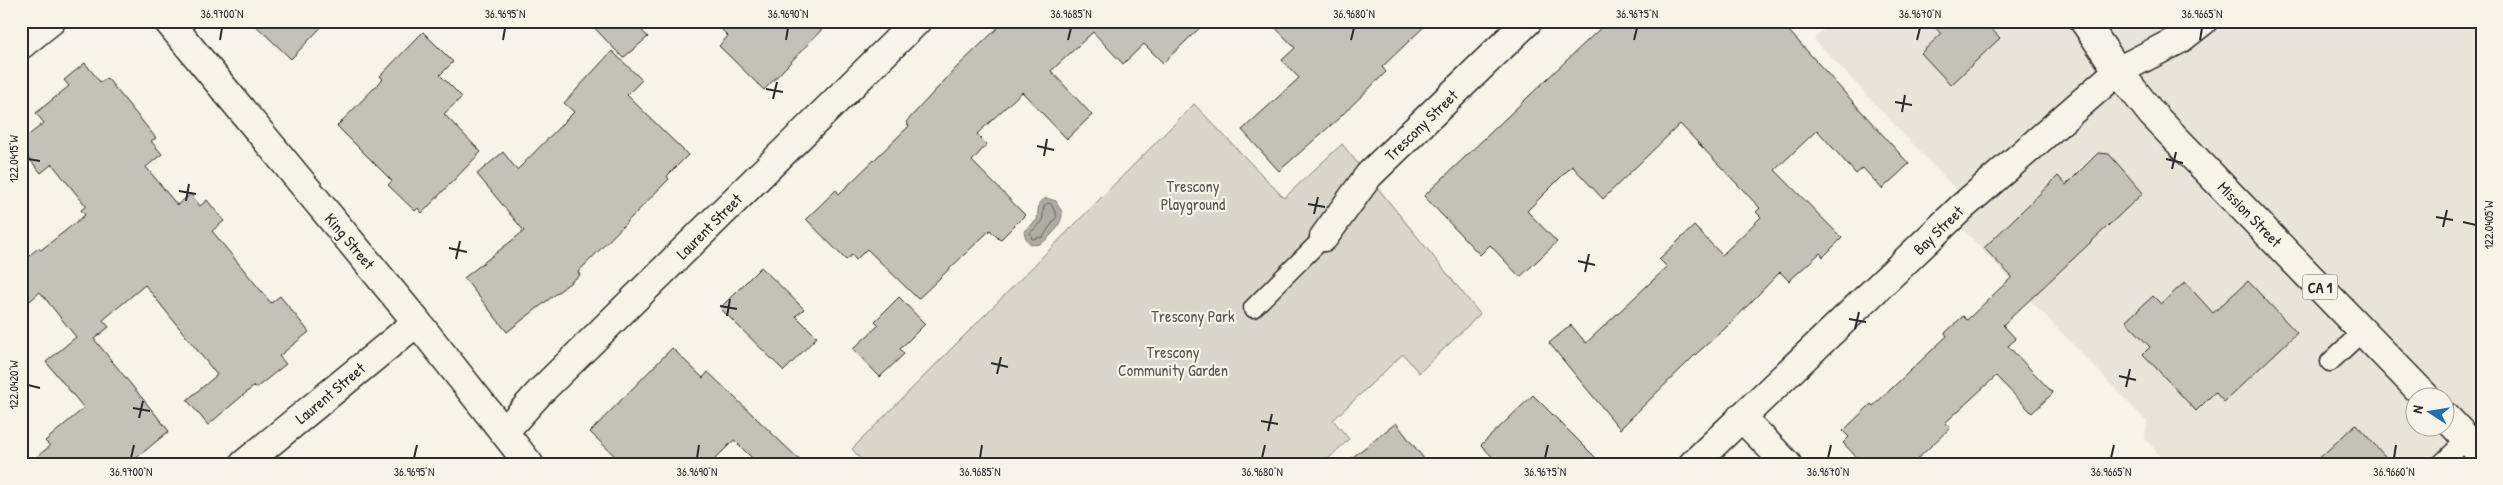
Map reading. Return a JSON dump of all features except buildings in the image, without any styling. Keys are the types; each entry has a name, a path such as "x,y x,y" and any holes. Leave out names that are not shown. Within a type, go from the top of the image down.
{"main road":[{"path":"21,45 51,21"},
{"name":"King Street","path":"168,21 417,322 529,464"},
{"name":"Laurent Street","path":"504,432 540,392 917,21"},
{"name":"Trescony Street","path":"1324,237 1370,175 1528,21"},
{"name":"Mission Street","path":"2084,21 2118,71 2152,114 2417,388"},
{"name":"Bay Street","path":"1693,464 1962,207 2118,71 2180,39 2203,21"},
{"name":"Laurent Street","path":"244,464 417,322"},
{"path":"1741,417 1787,464"},
{"path":"2456,428 2474,447"}],"lane":[{"path":"1253,308 1324,237"},
{"path":"2330,362 2363,331"},
{"path":"2441,464 2474,447"}],"shaded area":[{"path":"1833,21 2482,21 2482,464 2168,464 2145,439 2147,422 1949,215 1965,199 1814,39"}],"green space":[{"name":"Trescony Park","path":"1194,104 1284,198 1342,144 1480,314 1419,373 1403,354 1333,420 1349,439 1323,464 865,464 852,449"}],"water":[{"path":"1046,198 1056,201 1062,212 1061,220 1046,240 1033,245 1027,241 1024,231 1037,220 1039,203"}],"park label":[{"name":"Trescony Playground","path":"1193,195"},
{"name":"Trescony Community Garden","path":"1173,361"}]}
